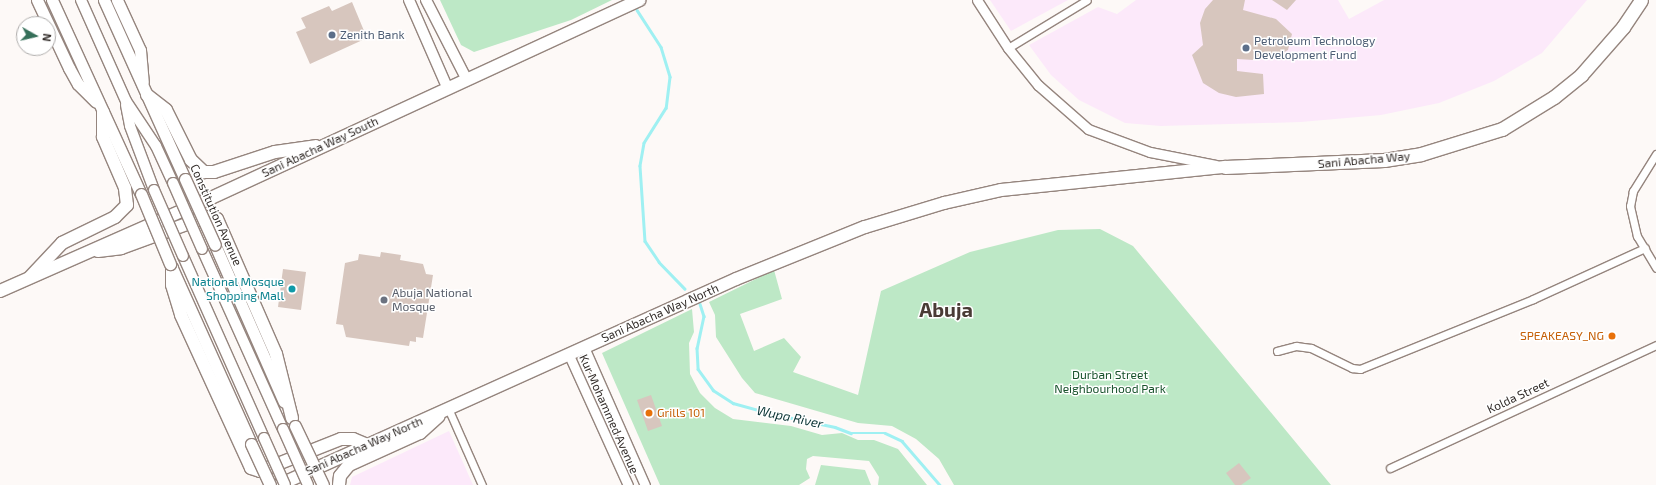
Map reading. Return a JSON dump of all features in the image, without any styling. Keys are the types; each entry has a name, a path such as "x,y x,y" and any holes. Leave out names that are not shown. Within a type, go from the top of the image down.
{"highway":[{"name":"Sani Abacha Way South","path":"0,292 325,145 466,78 640,0"},
{"name":"Sani Abacha Way","path":"1055,183 1225,167 1384,160 1421,154 1502,128 1536,109 1581,75 1619,32 1641,0"},
{"path":"145,90 166,110 191,160 204,172 214,172 275,152 325,145"},
{"path":"28,279 62,243 123,212 127,205 125,188 103,137 101,108"},
{"name":"Sani Abacha Way North","path":"279,485 568,353 736,279 865,227 909,213 977,195 1055,183"},
{"path":"93,250 110,251 206,217 217,219 276,354 293,422"},
{"path":"171,266 172,285 180,316 251,468 260,472 341,439 353,439 368,445"},
{"path":"339,485 340,476 349,465 420,433 448,408"}],"main road":[{"path":"37,0 75,79 101,108"},
{"path":"52,0 141,194 171,266 270,485"},
{"path":"81,0 126,101 156,146 308,485"},
{"name":"Constitution Avenue","path":"104,0 293,422 323,485"},
{"path":"117,0 140,50 145,90"},
{"path":"409,0 447,87"},
{"path":"426,0 466,78"},
{"path":"126,101 130,126 154,190 285,485"}],"street":[{"path":"977,0 1008,48 1038,85 1088,129 1150,152 1225,167"},
{"path":"1008,48 1087,0"},
{"path":"1656,154 1633,192 1630,206 1631,221 1656,268"},
{"path":"1277,351 1296,346 1311,348 1352,368 1360,369 1533,299 1645,248"},
{"name":"Kur Mohammed Avenue","path":"584,346 645,485"},
{"name":"Kolda Street","path":"1390,468 1656,346"},
{"name":"Kur Mohammed Avenue","path":"568,353 628,485"},
{"path":"448,408 482,485"}],"shaded area":[{"path":"990,0 1068,0 1011,31"},
{"path":"1136,0 1338,0 1349,19 1384,0 1587,0 1542,53 1494,81 1439,103 1381,115 1301,122 1161,126 1125,123 1079,100 1051,75 1029,45 1098,7 1117,14"},
{"path":"449,431 473,485 350,485 352,477"}],"green space":[{"path":"440,0 612,0 571,20 474,52 461,45"},
{"name":"Durban Street Neighbourhood Park","path":"1100,229 1133,246 1331,485 954,485 939,459 916,439 892,426 858,423 755,393 742,378 716,337 715,315 709,302 774,270 782,299 740,314 754,351 784,338 801,357 793,372 858,395 881,291 970,252 1058,230"},
{"path":"692,309 694,332 689,343 690,374 700,393 715,408 733,419 791,426 822,435 842,433 858,440 874,440 898,449 927,485 878,485 879,477 869,461 813,456 807,459 806,469 810,478 799,485 660,485 602,353"},
{"path":"821,465 865,470 871,485 815,485"}],"building":[{"name":"Petroleum Technology Development Fund","path":"1213,0 1245,0 1243,10 1276,19 1292,34 1288,50 1281,54 1254,60 1237,59 1237,71 1263,74 1264,94 1236,97 1219,93 1203,83 1192,55 1203,45 1200,23 1205,9"},
{"name":"Petroleum Technology Development Fund","path":"1272,0 1296,0 1287,10"},
{"name":"Zenith Bank","path":"352,2 367,38 310,64 296,32 306,28 301,18 329,6 332,11"},
{"name":"Abuja National Mosque","path":"381,252 401,255 400,260 423,264 426,274 433,275 423,338 416,337 416,342 410,341 409,346 346,337 343,325 336,324 345,263 358,260 359,254 380,257"},
{"name":"National Mosque Shopping Mall","path":"283,269 306,272 301,310 278,307"},
{"name":"Grills 101","path":"651,395 662,426 648,431 637,400"},
{"path":"1239,463 1251,478 1241,485 1235,485 1226,473"}],"waterway":[{"name":"Wupa River","path":"637,10 661,47 670,77 666,108 644,143 640,166 645,241 659,262 685,289"},
{"name":"Wupa River","path":"700,304 704,316 697,348 698,369 713,390 733,403 773,414 835,427 851,433 885,433 902,441 940,485"}],"place":[{"name":"Zenith Bank","path":"332,35"},
{"name":"Petroleum Technology Development Fund","path":"1246,48"},
{"name":"National Mosque Shopping Mall","path":"292,289"},
{"name":"Abuja National Mosque","path":"384,300"},
{"name":"SPEAKEASY_NG","path":"1612,336"},
{"name":"Grills 101","path":"649,413"}],"district":[{"name":"Abuja","path":"946,309"}]}
